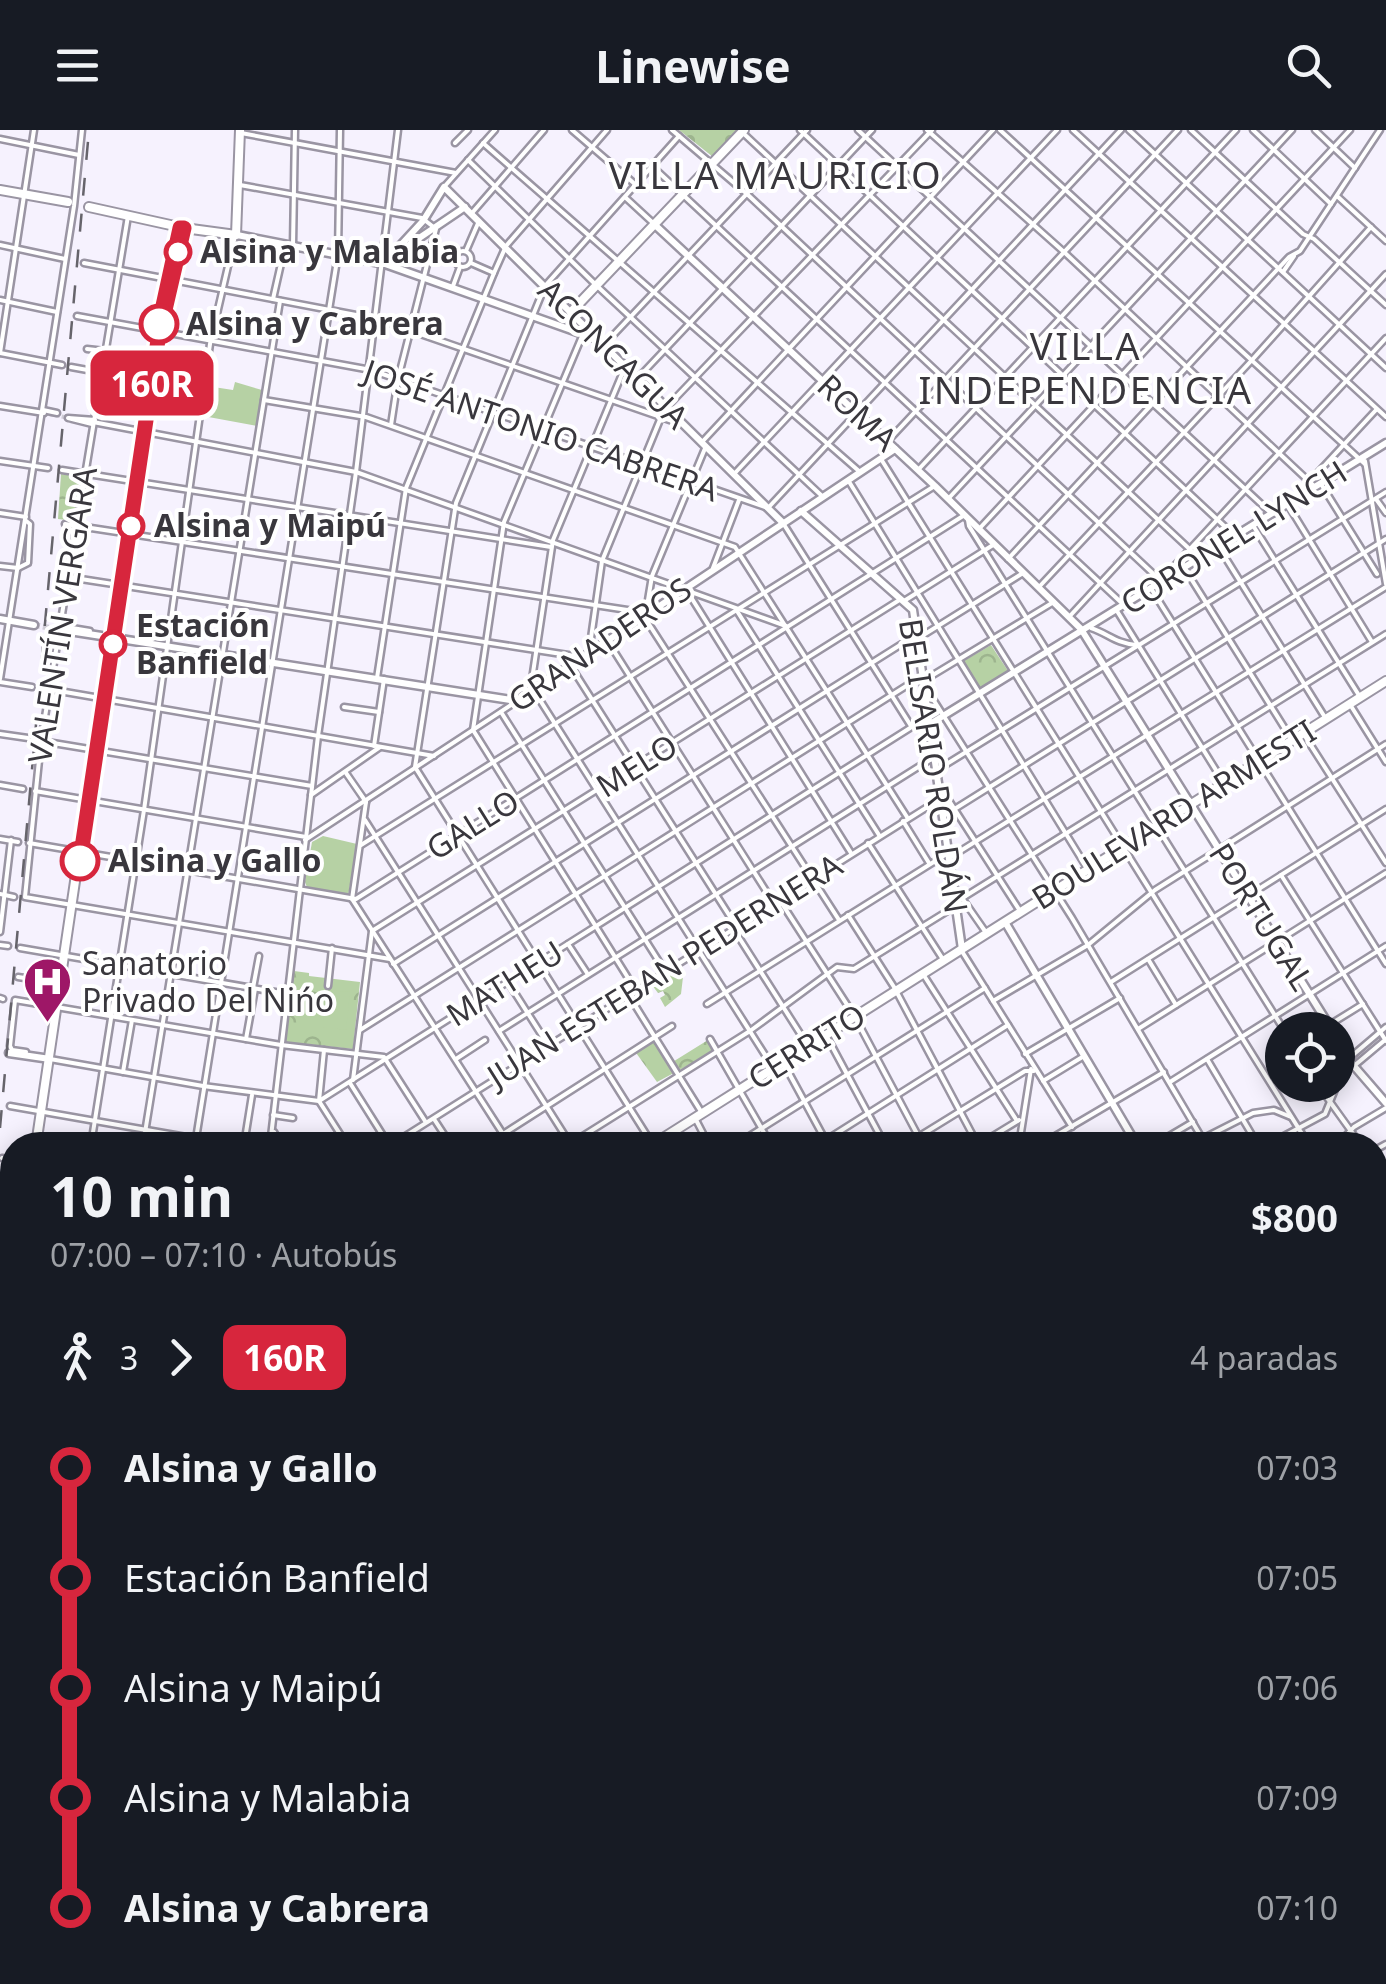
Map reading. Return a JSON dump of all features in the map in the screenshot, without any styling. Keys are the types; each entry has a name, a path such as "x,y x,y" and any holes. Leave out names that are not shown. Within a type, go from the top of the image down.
{"main road":[{"path":"88,207 216,234 235,232 238,131"},
{"path":"571,312 743,131"},
{"path":"0,190 72,203"},
{"path":"39,1132 108,637 120,585 159,330 182,228"},
{"name":"BOULEVARD ARMESTI","path":"962,950 1386,681"},
{"name":"CERRITO","path":"673,1132 962,950"},
{"path":"56,1008 64,956"}],"street":[{"path":"34,130 0,353 62,365"},
{"path":"32,687 0,680 66,259 82,130"},
{"path":"146,1130 276,300 289,247 294,130"},
{"path":"196,1132 338,256 340,130"},
{"path":"272,1130 326,670 385,261 398,130"},
{"path":"455,143 468,130"},
{"path":"385,261 425,219 444,186 495,130"},
{"path":"385,261 468,210 495,186 544,130"},
{"path":"572,130 636,186"},
{"path":"311,795 346,773 377,746 385,625 406,490 494,273 506,248 607,130"},
{"path":"672,130 747,194 1163,583"},
{"path":"858,130 1272,514"},
{"path":"637,379 872,130"},
{"path":"707,1004 929,863 1011,821 1386,586 1374,500 1363,460 1031,157 996,130 788,349 704,444 651,578 646,614 839,920"},
{"path":"735,474 1056,130"},
{"path":"1073,130 1386,418"},
{"path":"768,508 1121,130"},
{"path":"1129,130 1386,368"},
{"path":"887,442 1178,130"},
{"path":"1191,130 1386,305"},
{"path":"918,470 1236,130"},
{"path":"1253,130 1331,204"},
{"path":"948,500 1292,130"},
{"path":"1314,130 1355,168"},
{"path":"978,530 1350,130"},
{"path":"238,131 456,173"},
{"path":"743,131 1200,560"},
{"path":"601,342 689,256 804,131 1236,537"},
{"path":"590,652 602,561 660,418 930,131 1315,485 1343,519 1377,574"},
{"path":"1008,559 1253,296 1281,271 1383,131"},
{"path":"644,1132 415,769 455,508 475,455 546,286 679,136"},
{"path":"0,139 79,156"},
{"path":"483,143 860,472"},
{"path":"468,160 822,496"},
{"path":"653,167 1126,606"},
{"path":"238,185 425,219 435,228"},
{"name":"ACONCAGUA","path":"444,186 546,286 584,330 601,342 782,522"},
{"path":"1337,196 1386,241"},
{"name":"ROMA","path":"626,198 1087,630 1126,702"},
{"path":"90,204 126,216 89,210 87,207 90,204"},
{"name":"VALENTÍN VERGARA","path":"72,905 25,897 28,843 126,216"},
{"path":"433,246 455,255 466,251 479,221"},
{"path":"1038,588 1371,227"},
{"path":"391,425 398,378 435,228"},
{"path":"93,1132 144,810 211,340 235,232 289,247 385,261 533,317 584,330 504,525 473,730 636,989"},
{"path":"0,244 66,259"},
{"path":"466,251 470,263"},
{"path":"455,255 460,267"},
{"path":"84,263 374,318 683,424"},
{"path":"452,288 460,267 470,263 494,273"},
{"path":"1069,617 1386,274"},
{"path":"0,300 58,312"},
{"name":"JOSÉ ANTONIO CABRERA","path":"76,316 368,369 768,508"},
{"path":"1163,583 1163,577 1386,338"},
{"path":"87,348 106,351"},
{"path":"72,366 204,391"},
{"path":"625,367 552,545 531,684 774,1068"},
{"path":"263,400 363,416 722,542 739,552 887,786 929,863"},
{"path":"0,406 57,413"},
{"path":"1315,485 1376,410"},
{"path":"94,422 356,472 552,545"},
{"name":"CORONEL LYNCH","path":"929,720 946,716 980,696 1386,444"},
{"name":"GRANADEROS","path":"305,839 895,449"},
{"path":"881,458 1302,1132"},
{"path":"0,461 48,468"},
{"path":"62,470 561,546 786,626"},
{"path":"848,480 1088,870"},
{"path":"361,845 934,486"},
{"path":"936,770 1386,492"},
{"path":"714,568 740,500"},
{"path":"1374,500 1386,513"},
{"path":"1288,505 1372,642"},
{"name":"BELISARIO ROLDÁN","path":"800,510 913,610 962,950"},
{"path":"0,513 26,518 30,524 28,563 18,568 0,566"},
{"path":"966,518 1273,1012"},
{"name":"GALLO","path":"352,899 830,598 966,518"},
{"path":"782,522 911,726"},
{"path":"65,524 646,614"},
{"path":"1254,526 1360,697"},
{"path":"943,816 1386,539"},
{"name":"MELO","path":"372,932 993,544"},
{"path":"1219,548 1326,718"},
{"path":"1186,569 1292,740"},
{"path":"72,905 368,953 392,961 870,662 938,627 1023,573"},
{"path":"68,576 581,657"},
{"path":"1152,590 1386,964"},
{"path":"685,591 851,853"},
{"path":"358,1031 891,694 959,661 1053,602"},
{"path":"737,610 879,835"},
{"path":"1118,611 1224,782"},
{"path":"0,619 34,625"},
{"path":"61,629 517,701"},
{"path":"1087,630 1105,632 1115,642 1139,646"},
{"path":"588,1132 750,1030 827,974 840,966 854,969 1386,634"},
{"path":"607,640 753,870 827,974 917,1132"},
{"path":"570,665 808,1046"},
{"path":"923,681 1111,982 1199,1132"},
{"path":"42,688 434,756"},
{"name":"PORTUGAL","path":"1126,702 1319,1012"},
{"path":"1350,704 1386,762"},
{"path":"344,707 379,712"},
{"path":"501,712 664,971"},
{"name":"MATHEU","path":"320,1102 911,726 929,720"},
{"path":"1303,733 1386,863"},
{"path":"0,734 28,738"},
{"path":"41,741 312,786"},
{"path":"993,1001 1088,945 1184,871 1386,744"},
{"path":"499,1031 934,757"},
{"path":"346,773 366,802 352,899 502,1132"},
{"path":"0,785 23,789"},
{"path":"938,785 1021,912"},
{"path":"34,791 305,839"},
{"name":"JUAN ESTEBAN PEDERNERA","path":"411,1132 940,798"},
{"path":"1111,982 1386,809"},
{"path":"365,820 562,1132"},
{"path":"0,838 18,842"},
{"path":"0,932 11,840"},
{"path":"868,842 944,961"},
{"path":"28,843 352,899"},
{"path":"0,866 8,867"},
{"path":"1138,1029 1386,872"},
{"path":"1281,876 1383,1029 1386,1040 1355,1060"},
{"path":"953,885 987,934"},
{"path":"2,895 14,897"},
{"path":"848,915 896,991 971,1132"},
{"path":"1006,922 1129,1132"},
{"path":"372,932 351,1082 382,1132"},
{"path":"568,944 588,975"},
{"path":"0,945 8,946"},
{"path":"1282,1012 1386,946"},
{"path":"20,948 287,994"},
{"path":"328,986 332,948"},
{"path":"962,950 1072,1127"},
{"path":"246,1039 259,956"},
{"path":"1148,959 1176,1005"},
{"path":"924,974 996,1089 1020,1120"},
{"path":"18,976 58,984"},
{"path":"508,982 548,1045"},
{"path":"756,1132 984,988"},
{"path":"628,994 678,1075 704,1132"},
{"path":"1026,1054 1120,998"},
{"path":"320,1102 275,1098 10,1053 14,1001 387,1059 426,1123"},
{"path":"1351,1012 1363,1004"},
{"path":"123,1072 132,1020"},
{"path":"1170,1082 1265,1023"},
{"path":"506,1132 672,1026"},
{"path":"842,1132 1008,1026"},
{"path":"1355,1059 1383,1029"},
{"path":"826,1035 878,1132"},
{"path":"456,1058 485,1040"},
{"path":"710,1040 764,1132"},
{"path":"324,1050 320,1102 339,1132"},
{"path":"1042,1081 1084,1056"},
{"path":"1207,1059 1250,1132"},
{"path":"784,1062 821,1132"},
{"path":"1349,1132 1386,1106 1355,1066"},
{"path":"926,1132 1033,1069"},
{"path":"1020,1132 1033,1069"},
{"path":"1063,1132 1164,1072"},
{"path":"246,1132 252,1094"},
{"path":"1288,1132 1323,1116 1332,1104 1354,1132"},
{"path":"10,1106 154,1132"},
{"path":"1216,1132 1267,1110 1293,1118"},
{"path":"273,1115 293,1118"},
{"path":"434,1118 442,1132"},
{"path":"1000,1132 1020,1120"},
{"path":"1176,1132 1193,1122"}],"green space":[{"path":"679,130 739,130 713,157"},
{"path":"235,382 262,390 257,426 203,416 207,386 233,390"},
{"path":"61,474 81,477 74,521 58,519"},
{"path":"991,645 1010,674 980,692 962,662"},
{"path":"323,836 357,844 348,896 308,890 305,882 312,842"},
{"path":"675,964 683,977 681,994 665,1007 660,998 665,995 663,991 658,993 649,981"},
{"path":"294,971 360,982 353,1049 286,1042"},
{"path":"327,990 350,992 346,1030 323,1027"},
{"path":"655,1037 671,1063 708,1040 715,1051 657,1082 634,1050"}],"tunnel":[{"path":"44,413 69,418"},
{"path":"34,625 62,630"}],"railway":[{"path":"0,1128 89,130"}],"bus line":[{"name":"160R","path":"80,861 158,340 184,228 180,228 159,324"}],"place":[{"name":"Alsina y Malabia","path":"178,252"},
{"name":"Alsina y Cabrera","path":"159,324"},
{"name":"Alsina y Maipú","path":"131,526"},
{"name":"Estación Banfield","path":"113,644"},
{"name":"Alsina y Gallo","path":"80,861"},
{"name":"Sanatorio Privado Del Nińo","path":"47,1024"}],"district":[{"name":"VILLA MAURICIO","path":"776,176"},
{"name":"VILLA INDEPENDENCIA","path":"1086,369"}]}
